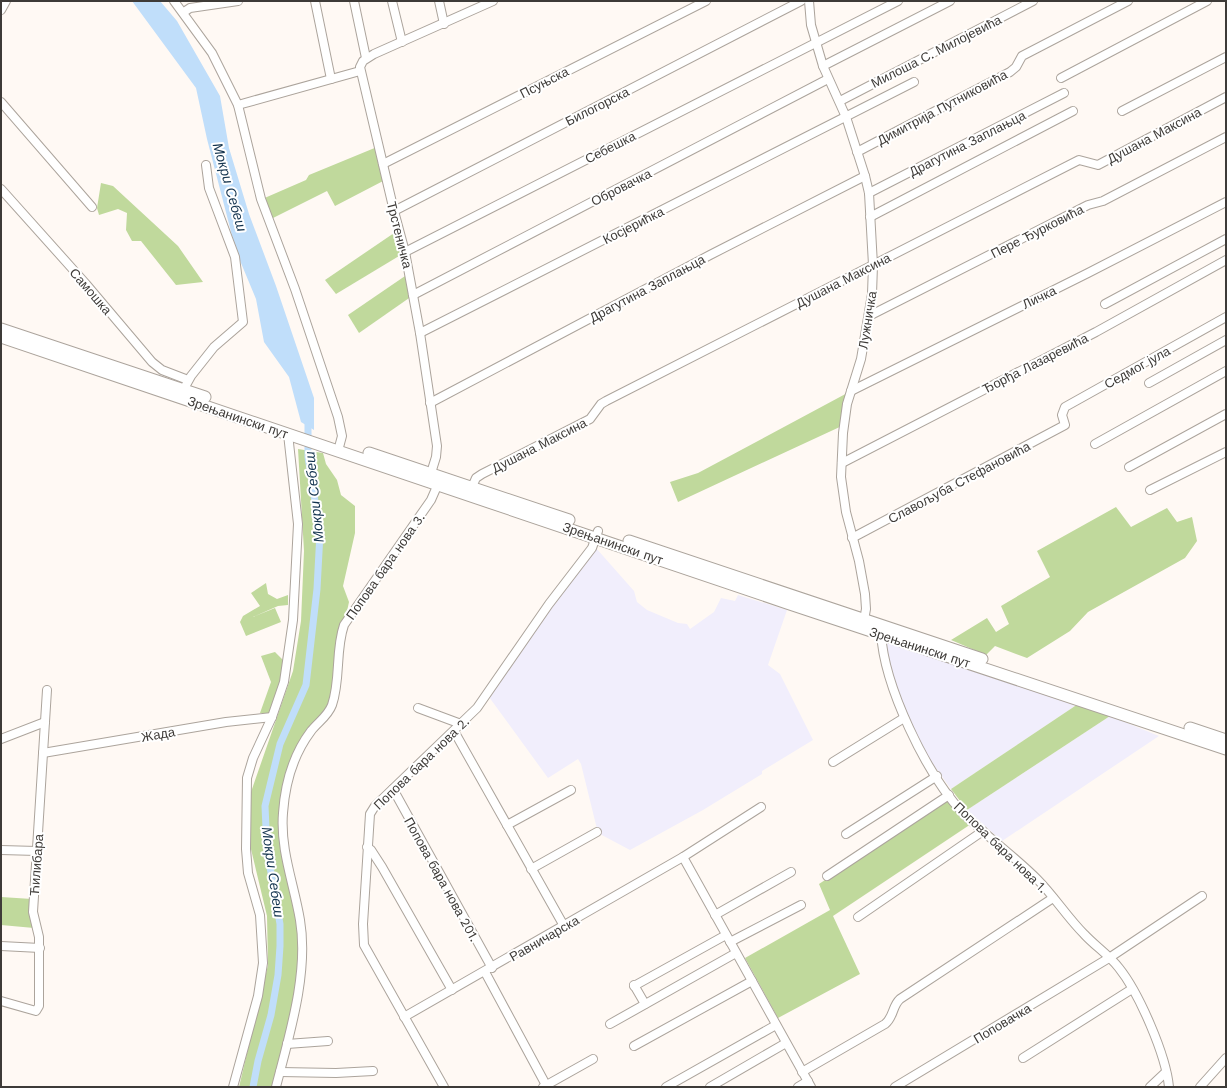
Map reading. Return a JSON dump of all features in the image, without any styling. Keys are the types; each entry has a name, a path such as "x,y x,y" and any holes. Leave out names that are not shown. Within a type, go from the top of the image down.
{"main road":[{"name":"Зрењанински пут","path":"1,329 186,385 301,435 339,447 438,484 864,620 1226,740"},
{"name":"Зрењанински пут","path":"1,337 288,434 301,435"},
{"name":"Зрењанински пут","path":"339,447 431,473 597,534 881,633 1226,749"}],"street":[{"path":"1,10 6,1"},
{"path":"174,1 184,12 212,53 238,105 261,199 295,289 338,417 342,434 339,447"},
{"path":"184,12 190,8 238,1"},
{"path":"315,1 331,79"},
{"path":"354,1 366,58"},
{"path":"392,1 402,42"},
{"path":"439,1 444,24"},
{"path":"238,105 360,71 361,64 366,58 493,1"},
{"name":"Псуњска","path":"383,164 706,1"},
{"name":"Лужничка","path":"808,1 811,25 823,66 846,117 866,176 869,193 873,265 872,294 861,359 851,391 844,425 842,463 843,494 852,538 859,561 865,598 864,620"},
{"name":"Билогорска","path":"394,211 808,1"},
{"name":"Себешка","path":"405,252 898,1"},
{"path":"823,66 950,1"},
{"name":"Милоша С. Милојевића","path":"840,101 1033,1"},
{"name":"Димитрија Путниковића","path":"857,152 1010,72 1016,67 1022,56 1128,1"},
{"path":"1061,78 1207,1"},
{"path":"1122,111 1226,57"},
{"name":"Трстеничка","path":"360,71 405,252 420,333 437,453 431,473"},
{"name":"Обровачка","path":"413,295 828,79"},
{"name":"Косјерићка","path":"420,333 914,82"},
{"name":"Драгутина Заплањца","path":"869,193 1064,93"},
{"name":"Душана Максина","path":"472,487 475,480 482,474 590,419 603,403 1079,160 1098,164 1226,97"},
{"path":"1,102 92,207"},
{"path":"870,217 1074,111"},
{"name":"Пере Ђурковића","path":"869,316 1088,205 1103,201 1226,137"},
{"name":"Зрењанински пут","path":"186,385 214,347 243,322 235,257 209,188 206,165"},
{"name":"Драгутина Заплањца","path":"430,403 710,254 866,176"},
{"name":"Самошка","path":"1,190 86,284 152,362 186,385"},
{"name":"Личка","path":"851,391 1088,273 1226,202"},
{"path":"1105,304 1226,239"},
{"name":"Ђорђа Лазаревића","path":"842,463 1096,332 1226,260"},
{"name":"Седмог јула","path":"1065,425 1062,415 1065,407 1226,317"},
{"path":"1149,383 1226,340"},
{"path":"1095,444 1226,370"},
{"path":"1129,468 1226,414"},
{"name":"Славољуба Стефановића","path":"852,538 1065,425"},
{"path":"233,1087 258,996 263,963 260,915 248,873 246,849 246,778 252,758 272,717 287,673 295,584 298,524 288,434"},
{"path":"1150,490 1226,452"},
{"name":"Попова бара нова 3.","path":"276,1087 287,1044 300,980 302,945 300,920 287,867 283,833 283,810 289,775 310,732 332,707 337,680 340,640 344,625 431,500 438,484"},
{"name":"Попова бара нова 2.","path":"444,1087 370,957 363,940 370,814 393,789 461,724 482,701 549,604 592,548 597,534"},
{"name":"Попова бара нова 1.","path":"881,633 882,647 887,666 904,718 949,795 963,813 1037,879 1085,936 1122,971 1142,1007 1160,1050 1169,1087"},
{"name":"Ћилибара","path":"1,1001 36,1011 39,1006 39,931 33,916 47,690"},
{"path":"418,708 461,724"},
{"name":"Жада","path":"43,753 233,721 272,717"},
{"path":"833,762 904,718"},
{"path":"1,739 45,722"},
{"path":"454,731 564,926"},
{"path":"846,834 937,776"},
{"name":"Попова бара нова 201.","path":"393,789 488,970 544,1086"},
{"path":"507,825 570,790"},
{"path":"826,876 949,795"},
{"name":"Равничарска","path":"404,1017 683,857 762,808"},
{"path":"531,869 597,832"},
{"path":"858,917 983,832"},
{"path":"367,847 382,867 452,990"},
{"path":"1,850 37,851"},
{"path":"683,857 809,1084 798,1087"},
{"path":"715,915 791,872"},
{"name":"Поповачка","path":"896,1087 1109,958 1202,896"},
{"path":"802,1072 890,1020 897,1002 1053,898"},
{"path":"645,1004 634,986 800,905"},
{"path":"1,946 40,948"},
{"path":"610,1024 736,953"},
{"path":"634,1046 752,981"},
{"path":"1023,1058 1132,989"},
{"path":"666,1087 776,1024"},
{"path":"287,1044 328,1041"},
{"path":"710,1087 786,1043"},
{"path":"1200,1087 1226,1058"},
{"path":"544,1086 593,1059"},
{"path":"280,1072 336,1073 374,1070"},
{"path":"1150,1087 1166,1072"}],"shaded area":[{"path":"596,548 634,591 637,602 647,610 678,623 687,624 690,629 714,612 721,598 735,601 738,595 787,610 768,665 780,674 813,740 762,771 762,774 703,810 630,850 598,833 581,764 578,759 548,778 489,697 555,601"},
{"path":"886,638 1081,702 951,789 923,750 907,718 883,646"},
{"path":"1110,716 1159,736 1002,841 967,810"}],"green space":[{"path":"377,147 385,180 335,206 327,191 267,221 260,200 306,180 309,175"},
{"path":"101,183 113,186 178,246 203,282 176,285 141,241 132,241 126,230 127,213 118,209 99,215 97,208"},
{"path":"397,231 404,253 336,294 325,280"},
{"path":"408,274 412,296 359,333 348,315"},
{"path":"851,391 844,425 678,502 670,482 698,473"},
{"path":"298,449 323,453 326,464 337,480 341,495 355,506 355,533 343,586 349,602 344,625 335,695 289,775 283,814 300,920 301,963 276,1087 239,1087 268,965 267,916 250,845 251,792 293,671 301,621 304,551"},
{"path":"1116,507 1131,527 1167,508 1177,522 1192,517 1197,541 1185,558 1088,612 1070,631 1027,658 995,646 986,655 951,640 987,618 996,632 1009,624 1001,606 1050,577 1037,551"},
{"path":"266,583 268,594 277,599 288,595 288,605 278,606 253,617 275,608 281,622 246,636 240,622 243,616 260,606 251,593"},
{"path":"275,652 285,662 283,677 272,713 260,713 271,682 261,656"},
{"path":"1081,702 1110,716 967,810 951,789"},
{"path":"948,798 971,824 833,916 860,974 778,1018 745,958 830,910 819,884"},
{"path":"1,897 32,899 34,928 1,925"}],"water":[{"path":"132,1 160,1 177,21 220,96 229,148 249,214 276,286 314,398 314,430 301,422 289,377 264,342 256,299 236,251 207,139 196,88"}],"waterway":[{"name":"Мокри Себеш","path":"253,1087 258,1061 271,1015 278,975 280,946 280,924 267,850 265,806 280,744 306,685 317,589 320,533 308,457 308,418"}]}
